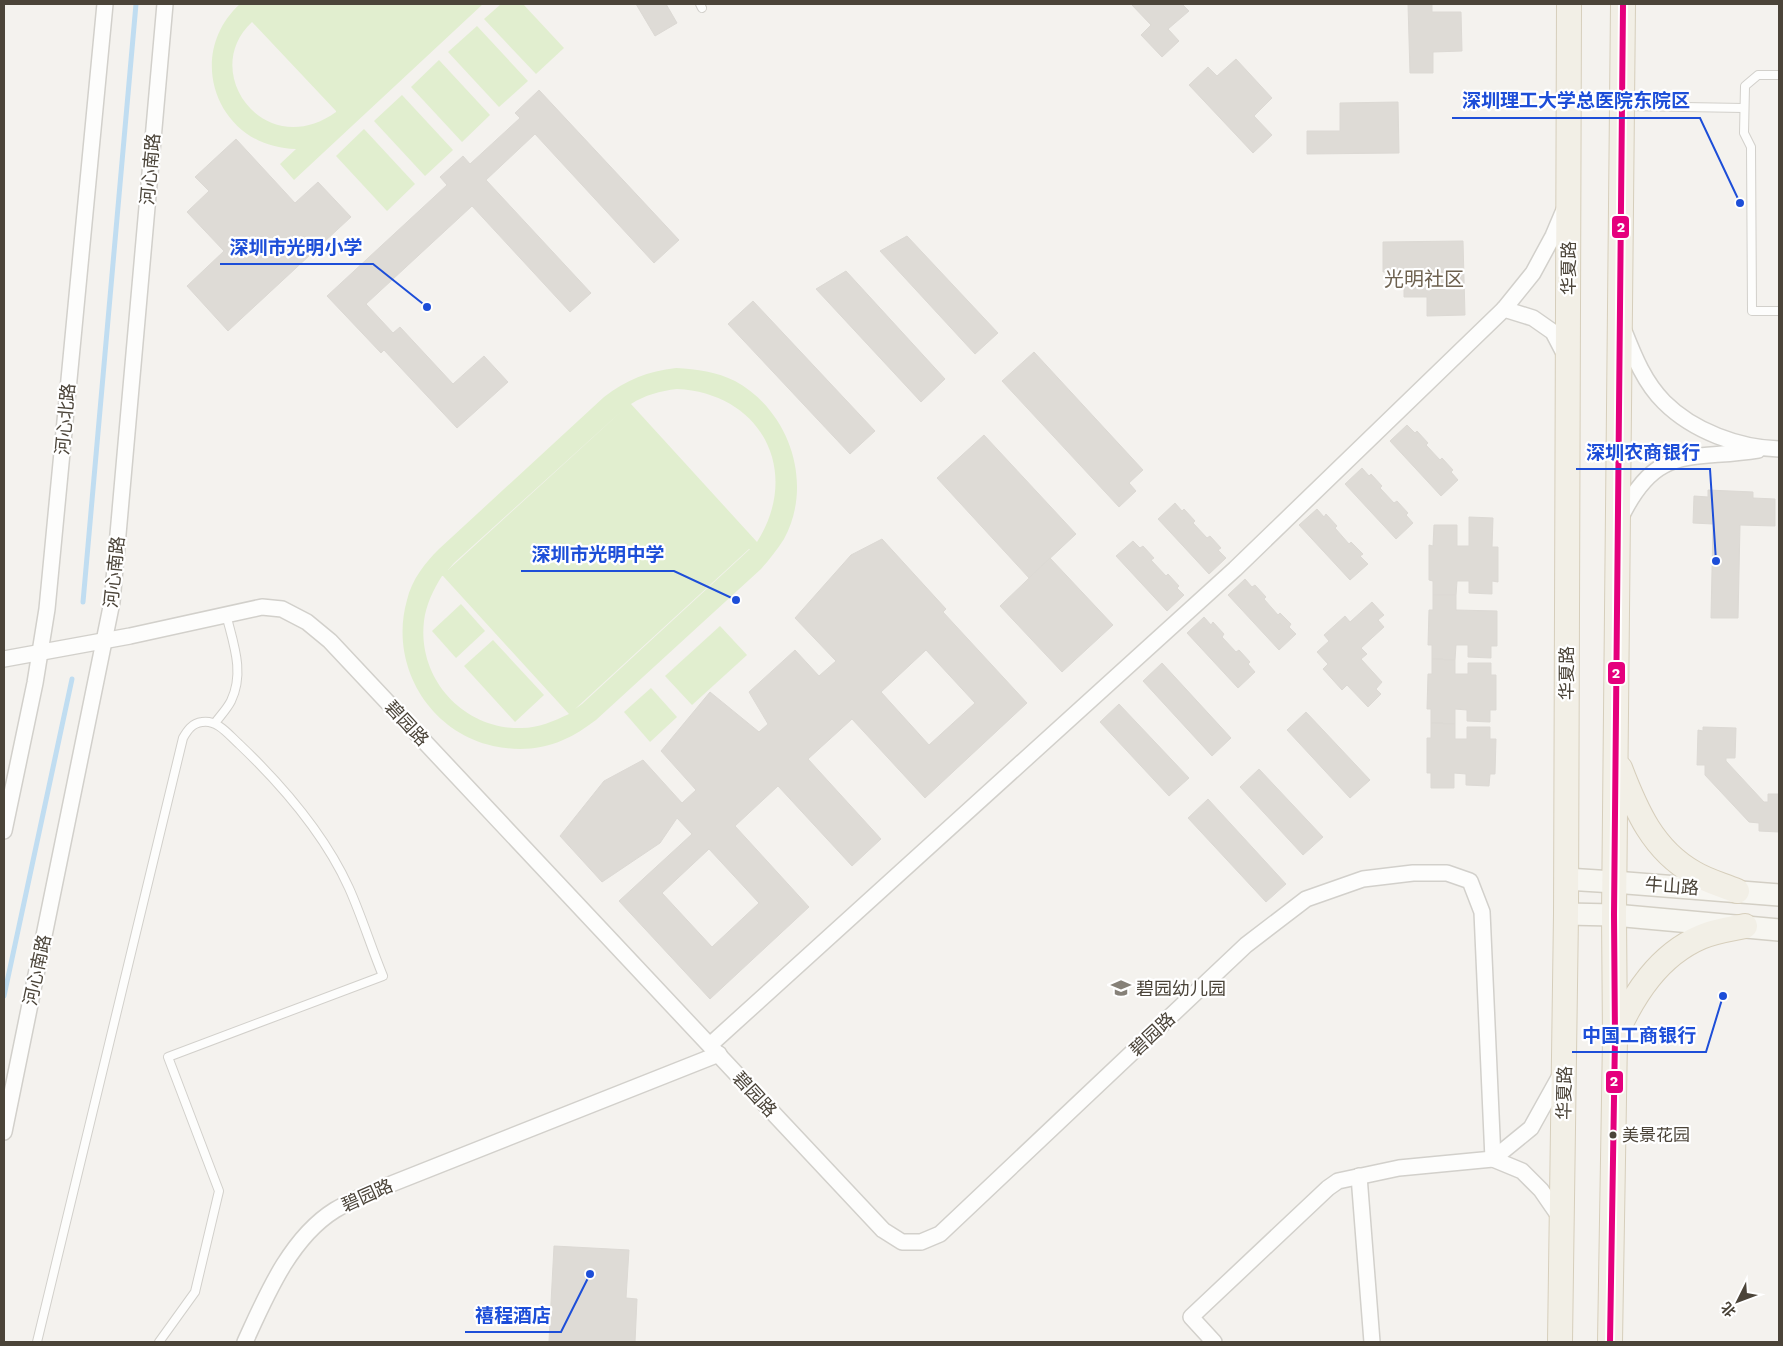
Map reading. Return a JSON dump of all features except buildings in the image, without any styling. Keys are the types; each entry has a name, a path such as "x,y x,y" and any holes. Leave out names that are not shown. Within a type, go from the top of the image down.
{"main road":[{"name":"华夏路","path":"1560,1342 1565,1066 1569,4"},
{"path":"1610,1342 1615,1038 1614,882 1622,106 1627,10"},
{"path":"1616,757 1632,800 1657,843 1672,858 1695,874 1737,891"},
{"path":"1615,1038 1635,997 1648,978 1666,959 1700,937 1745,926"}],"street":[{"name":"河心北路","path":"4,831 47,609 105,4"},
{"name":"河心南路","path":"4,1132 112,602 165,4"},
{"path":"714,1050 1236,569 1504,309 1533,273 1553,236 1568,199"},
{"path":"1504,309 1533,318 1553,332 1568,360"},
{"path":"1620,321 1638,364 1651,386 1664,402 1705,430 1747,445 1774,449"},
{"path":"1618,523 1637,488 1648,476 1663,465 1678,459 1774,449"},
{"name":"碧园路","path":"4,659 105,641 262,607 282,609 307,622 330,641 883,1230 902,1242 920,1242 940,1234 1246,945 1306,899 1363,879 1412,873 1447,872 1470,882 1482,912 1493,1159"},
{"name":"牛山路","path":"1566,880 1779,894"},
{"name":"牛山路","path":"1566,914 1614,915 1779,930"},
{"name":"碧园路","path":"245,1342 269,1290 286,1260 307,1234 334,1210 366,1194 714,1050"},
{"path":"1493,1159 1531,1128 1565,1066"},
{"path":"1214,1342 1192,1317 1328,1188 1338,1181 1399,1168 1493,1159 1522,1171 1541,1190 1562,1220"},
{"path":"1360,1176 1372,1342"}],"lane":[{"path":"1779,75 1758,75 1745,86 1744,108 1744,133 1751,147 1752,311 1779,311"},
{"path":"1622,106 1744,108"},
{"path":"215,723 230,703 236,688 238,673 237,657 226,614"},
{"path":"37,1342 183,738 190,727 202,721 215,723 264,768 296,804 324,844 348,887 383,976 168,1057 219,1191 195,1292 159,1342"}],"green space":[{"path":"240,4 483,4 294,180 280,164 296,149 269,145 246,133 229,116 217,96 212,72 214,48 223,25","holes":["252,22 336,111 310,125 285,126 264,119 247,105 236,86 232,64 237,42"]},
{"path":"501,4 523,4 564,48 536,74 484,19"},
{"path":"477,26 528,81 499,107 448,52"},
{"path":"439,60 490,115 462,142 411,87"},
{"path":"402,95 453,150 425,176 374,121"},
{"path":"364,129 415,184 387,211 336,156"},
{"path":"666,369 699,370 728,378 754,394 770,411 783,430 791,451 796,473 797,495 793,518 784,539 761,569 596,720 580,731 555,743 528,749 502,748 470,738 449,726 432,710 418,691 409,670 404,647 403,624 409,592 416,578 439,549 604,397 638,377","holes":["677,389 706,394 731,405 751,420 765,440 774,463 775,489 770,515 757,542 631,404 659,392","624,409 448,570 454,563","749,549 582,704 575,709","443,576 569,714 552,722 534,727 501,726 481,720 464,710 449,697 437,681 428,662 424,642 426,609"]},
{"path":"461,604 485,631 456,658 432,631"},
{"path":"720,626 747,655 692,705 665,676"},
{"path":"493,640 544,695 515,722 464,666"},
{"path":"651,688 677,717 650,742 624,712"}],"waterway":[{"path":"83,602 136,4"},
{"path":"4,996 72,679"}],"transit line":[{"name":"2","path":"1610,1342 1615,1038 1614,915 1623,4"}],"place":[{"name":"深圳理工大学总医院东院区","path":"1740,203"},
{"name":"深圳市光明小学","path":"427,307"},
{"name":"深圳农商银行","path":"1716,561"},
{"name":"深圳市光明中学","path":"736,600"},
{"name":"碧园幼儿园","path":"1121,988"},
{"name":"中国工商银行","path":"1723,996"},
{"name":"美景花园","path":"1613,1135"},
{"name":"禧程酒店","path":"590,1274"}],"district":[{"name":"光明社区","path":"1424,279"}]}
